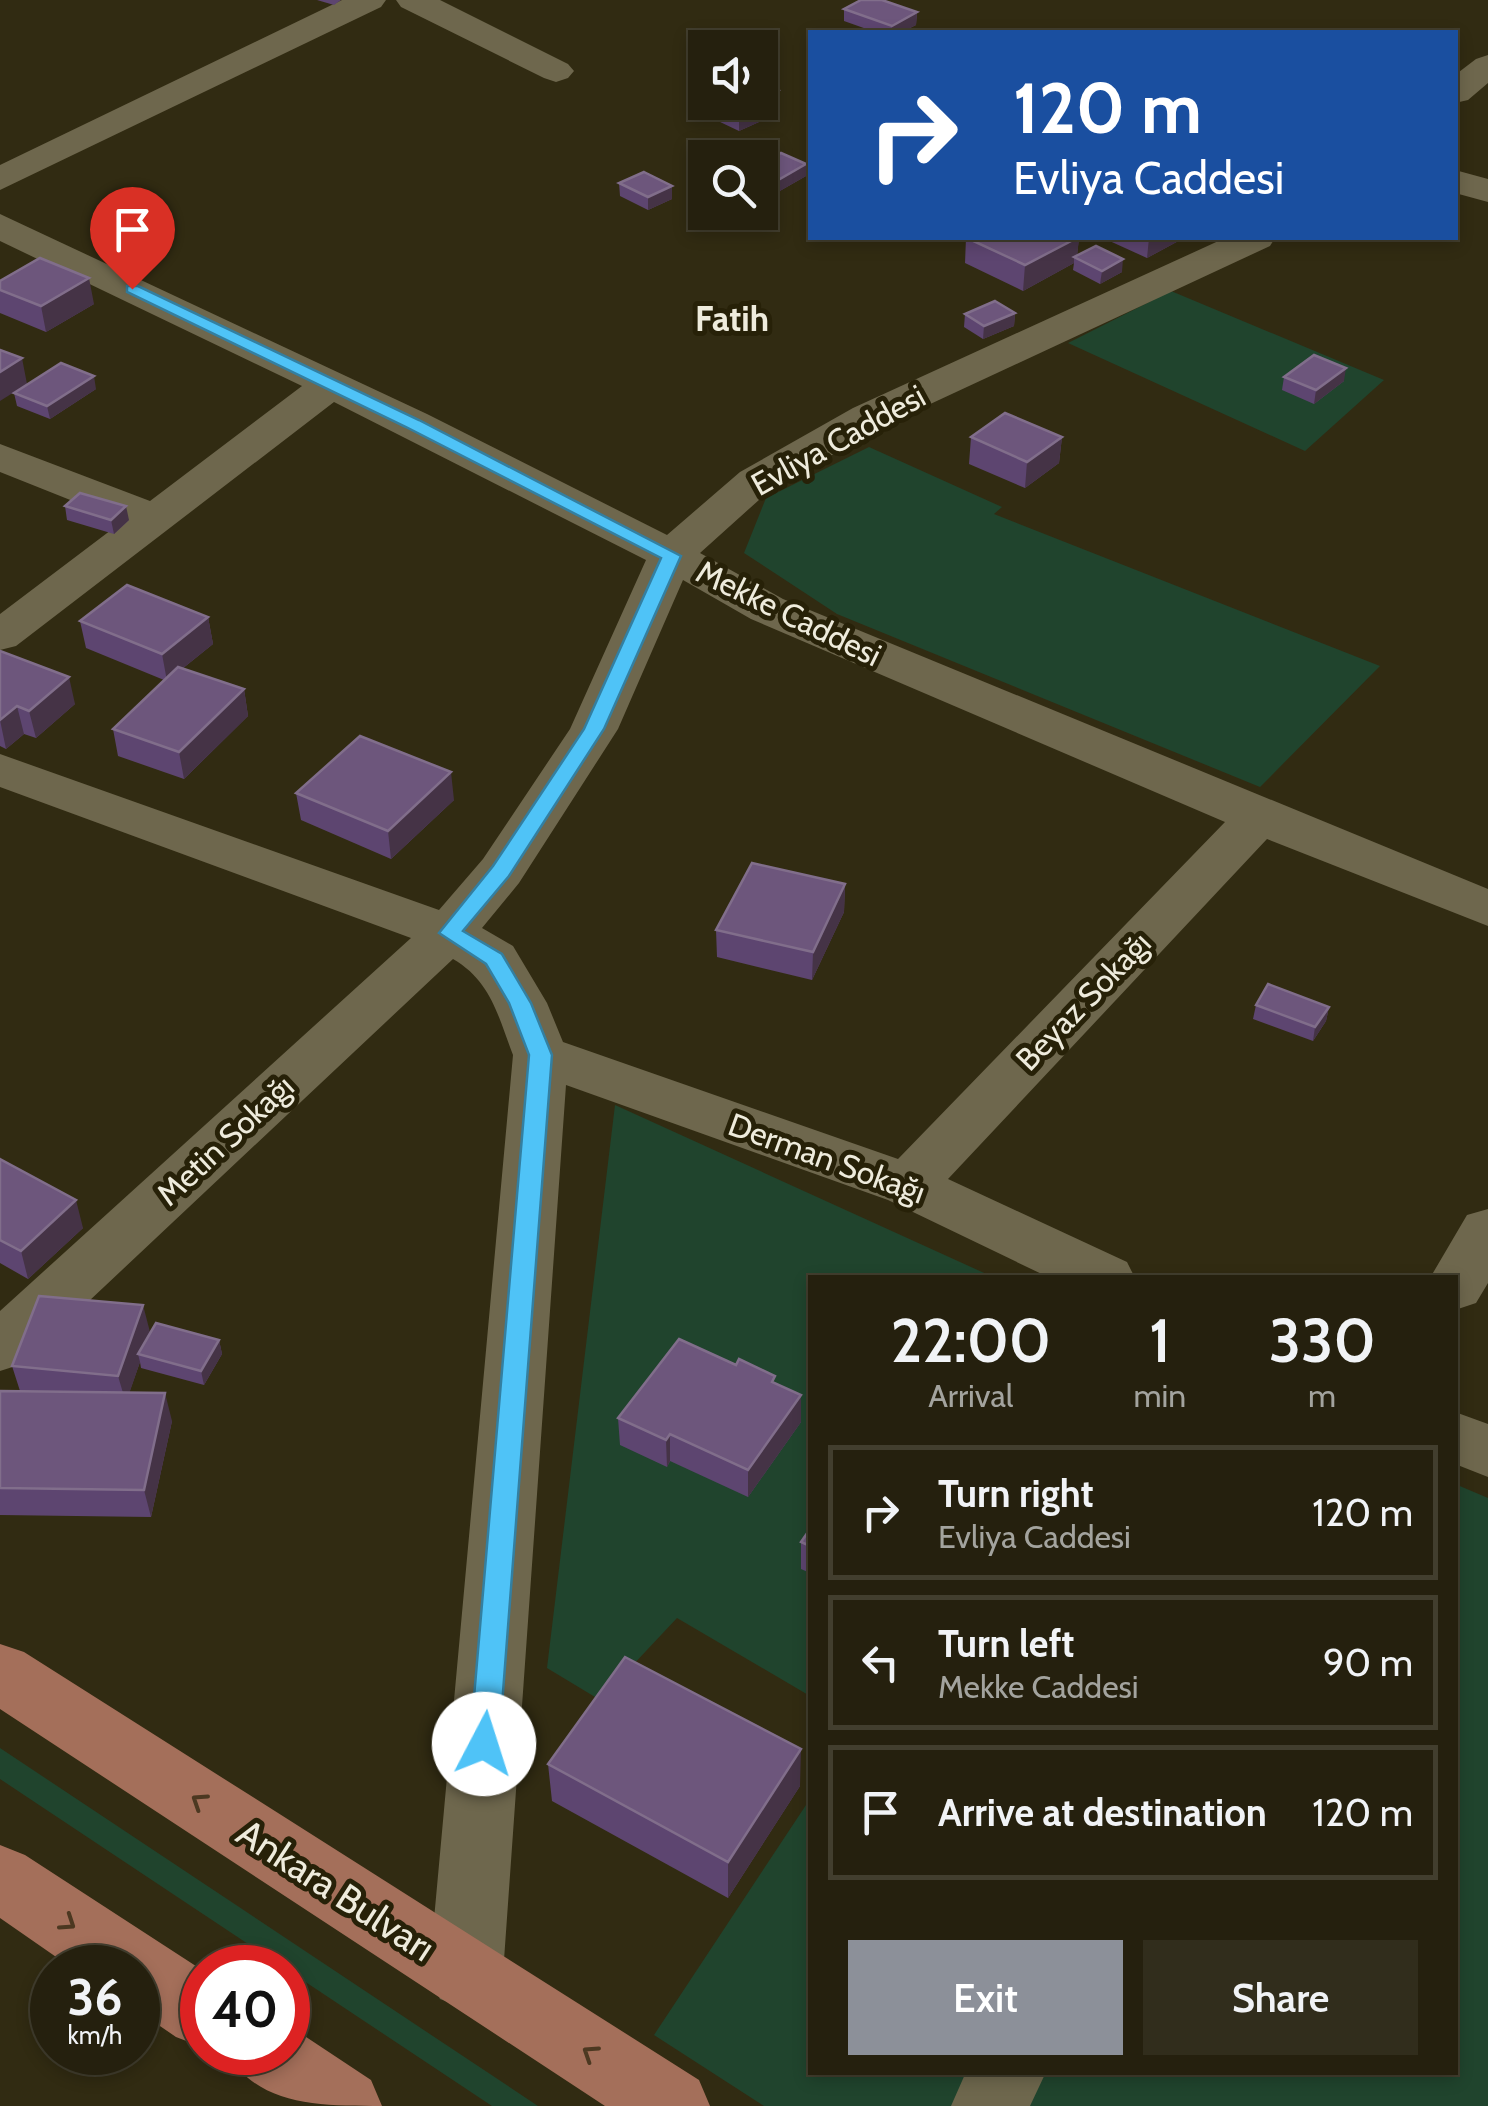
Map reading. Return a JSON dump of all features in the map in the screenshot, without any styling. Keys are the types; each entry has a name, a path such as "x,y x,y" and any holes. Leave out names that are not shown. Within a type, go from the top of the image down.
{"main road":[{"name":"Ankara Bulvarı","path":"0,1673 672,2106"},
{"path":"0,1878 101,1945"},
{"path":"298,2075 344,2106"}],"street":[{"path":"0,179 369,0"},
{"path":"414,0 556,71"},
{"path":"1458,90 1488,66"},
{"path":"1458,182 1488,190"},
{"name":"Mekke Caddesi","path":"0,226 331,384 672,556 766,608 1259,817 1488,909"},
{"name":"Evliya Caddesi","path":"450,933 501,871 594,729 672,556 755,481 868,418 1160,278 1251,240"},
{"path":"0,636 331,384"},
{"path":"0,456 155,518"},
{"path":"0,770 450,933 494,959 520,1003 541,1055 466,1974"},
{"name":"Beyaz Sokağı","path":"908,1185 1259,817"},
{"name":"Metin Sokağı","path":"0,1348 450,933"},
{"name":"Derman Sokağı","path":"541,1055 908,1185 1100,1275"},
{"path":"1458,1282 1488,1231"},
{"path":"1458,1438 1488,1451"},
{"path":"989,2106 1006,2075"}],"green space":[{"path":"1171,291 1384,380 1305,451 1068,343"},
{"path":"869,447 1002,507 994,514 1380,666 1260,787 837,614 744,553 766,498"},
{"path":"615,1105 989,1275 808,1275 808,1695 677,1618 600,1700 547,1668"},
{"path":"1458,1485 1488,1498 1488,2106 1026,2106 1044,2075 1458,2075"},
{"path":"0,1748 296,1945 250,1945 0,1779"},
{"path":"808,1802 808,2075 973,2075 955,2106 764,2106 654,2035"},
{"path":"310,1954 538,2106 492,2106 310,1985"}],"building":[{"path":"861,0 882,0 917,12 892,26 844,9"},
{"path":"781,153 806,164 778,180"},
{"path":"644,172 672,186 648,197 619,183"},
{"path":"971,240 1073,240 1025,265"},
{"path":"1096,246 1123,259 1102,271 1074,257"},
{"path":"40,258 89,278 41,306 0,290 0,281"},
{"path":"995,301 1015,313 984,326 965,314"},
{"path":"0,350 22,358 0,372"},
{"path":"1314,355 1346,368 1316,390 1284,377"},
{"path":"61,363 94,376 47,406 14,393"},
{"path":"1005,413 1062,437 1027,462 971,437"},
{"path":"80,493 126,506 111,520 65,506"},
{"path":"127,585 208,617 162,654 80,621"},
{"path":"0,651 69,677 29,711 17,706 0,720"},
{"path":"178,667 244,689 179,752 113,729"},
{"path":"360,736 451,772 388,831 296,793"},
{"path":"752,863 845,884 813,952 716,930"},
{"path":"1268,984 1329,1007 1315,1027 1256,1005"},
{"path":"0,1159 76,1200 21,1251 0,1240"},
{"path":"39,1296 143,1305 118,1376 12,1366"},
{"path":"156,1323 219,1340 201,1371 138,1354"},
{"path":"679,1339 736,1365 739,1359 775,1376 772,1382 801,1395 748,1470 670,1434 666,1440 618,1418"},
{"path":"0,1391 165,1393 144,1490 0,1488"},
{"path":"625,1657 801,1749 728,1862 548,1764"}],"district":[{"name":"Fatih","path":"732,318"}],"route":[{"path":"132,289 412,423 672,556 594,729 501,871 450,933 494,959 520,1003 541,1055 484,1744"}]}
